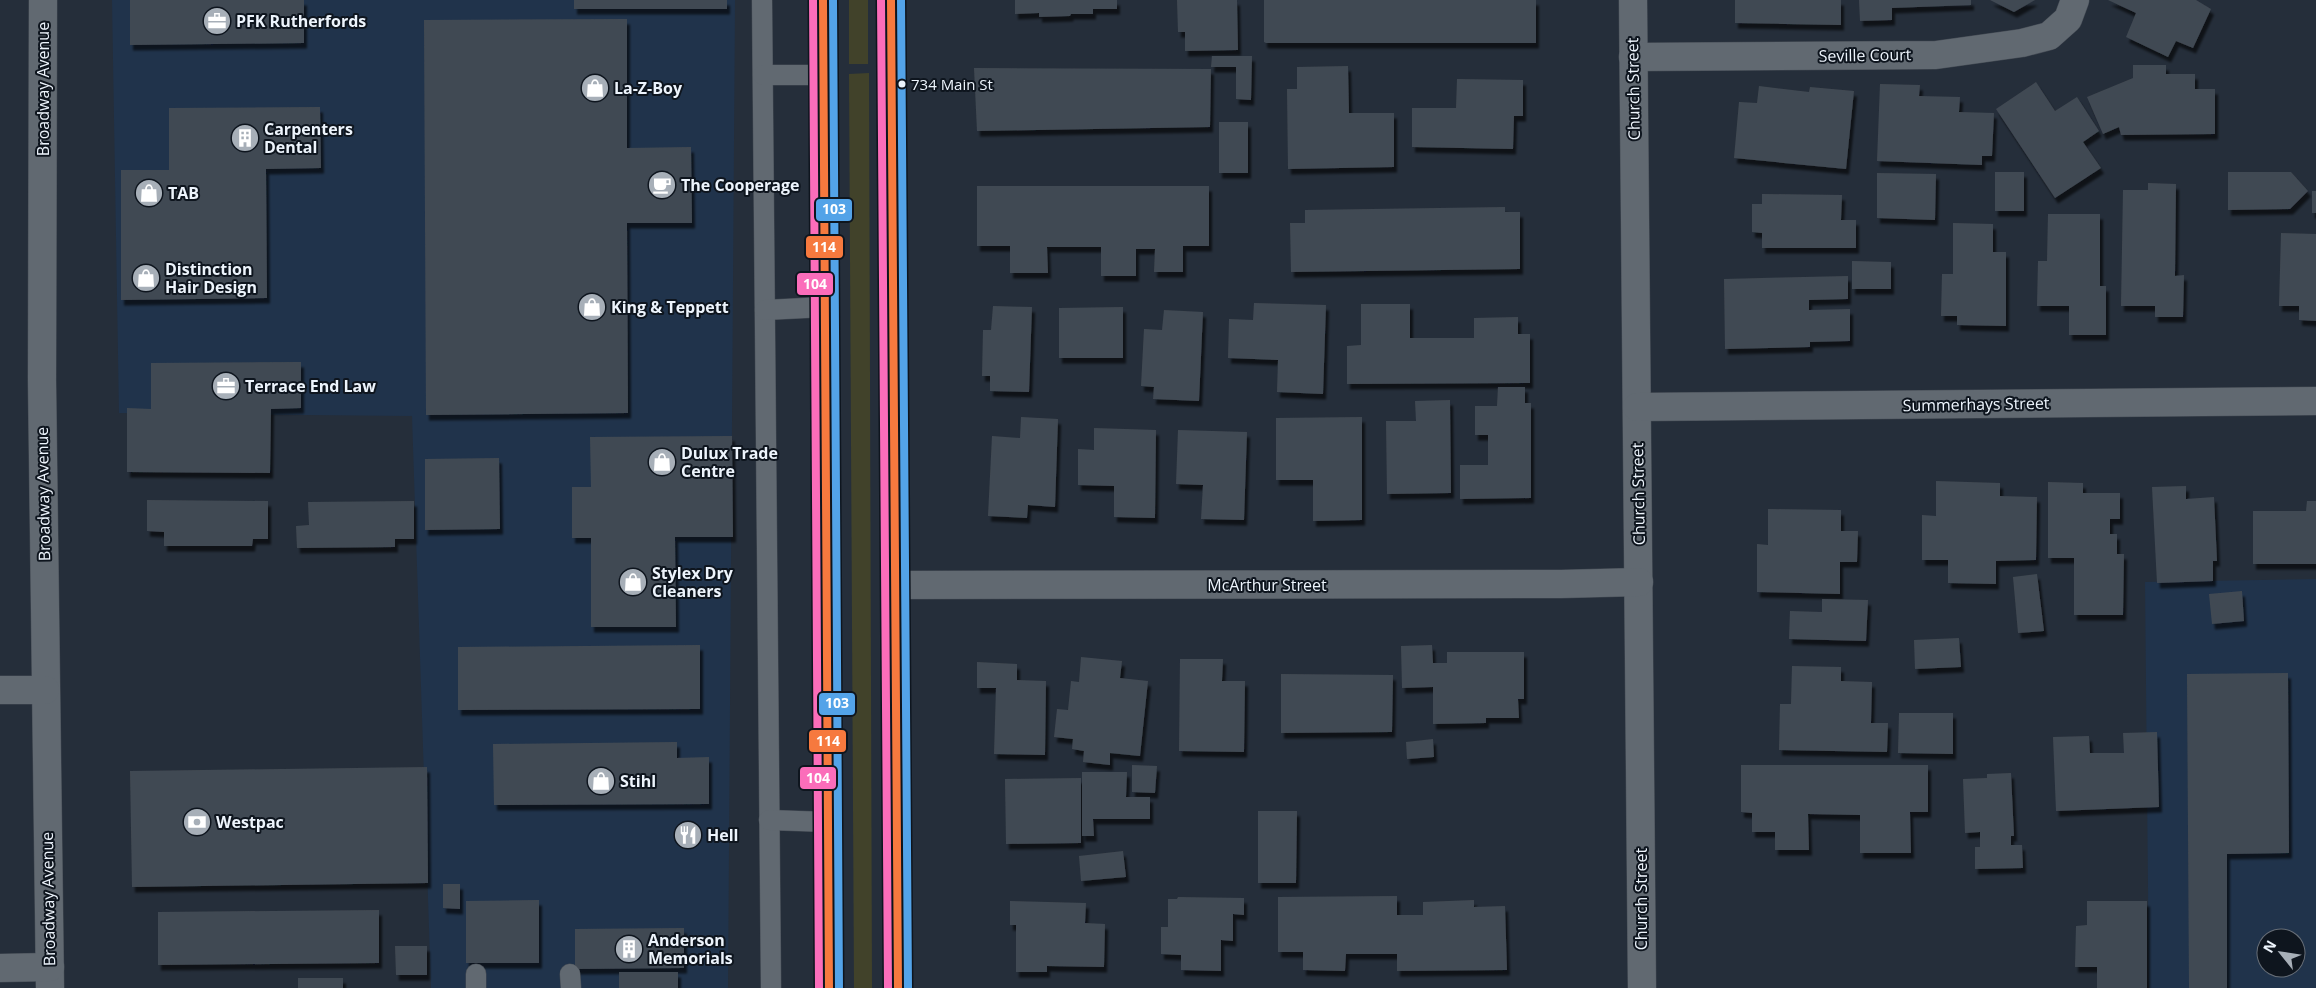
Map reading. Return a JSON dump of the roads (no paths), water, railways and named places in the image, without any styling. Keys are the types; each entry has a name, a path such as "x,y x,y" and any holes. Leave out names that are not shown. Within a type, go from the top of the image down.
{"highway":[{"path":"823,0 829,988"},
{"path":"891,0 898,988"}],"street":[{"name":"Broadway Avenue","path":"43,0 42,391 50,978"},
{"name":"Church Street","path":"1633,0 1642,988"},
{"name":"Seville Court","path":"1633,56 1936,55 2022,43 2049,36 2068,19 2075,0"},
{"name":"Summerhays Street","path":"1637,407 2316,401"},
{"name":"McArthur Street","path":"896,585 1561,584 1639,582"},
{"path":"0,690 45,690"},
{"path":"0,968 50,978"}],"lane":[{"path":"762,0 771,988"},
{"path":"763,75 823,75"},
{"path":"765,310 825,308"},
{"path":"770,820 828,822"}],"place":[{"name":"PFK Rutherfords","path":"217,21"},
{"name":"734 Main St","path":"902,84"},
{"name":"La-Z-Boy","path":"595,88"},
{"name":"Carpenters Dental","path":"245,138"},
{"name":"The Cooperage","path":"662,185"},
{"name":"TAB","path":"149,193"},
{"name":"Distinction Hair Design","path":"146,278"},
{"name":"King & Teppett","path":"592,307"},
{"name":"Terrace End Law","path":"226,386"},
{"name":"Dulux Trade Centre","path":"662,462"},
{"name":"Stylex Dry Cleaners","path":"633,582"},
{"name":"Stihl","path":"601,781"},
{"name":"Westpac","path":"197,822"},
{"name":"Hell","path":"688,835"},
{"name":"Anderson Memorials","path":"629,949"}]}
